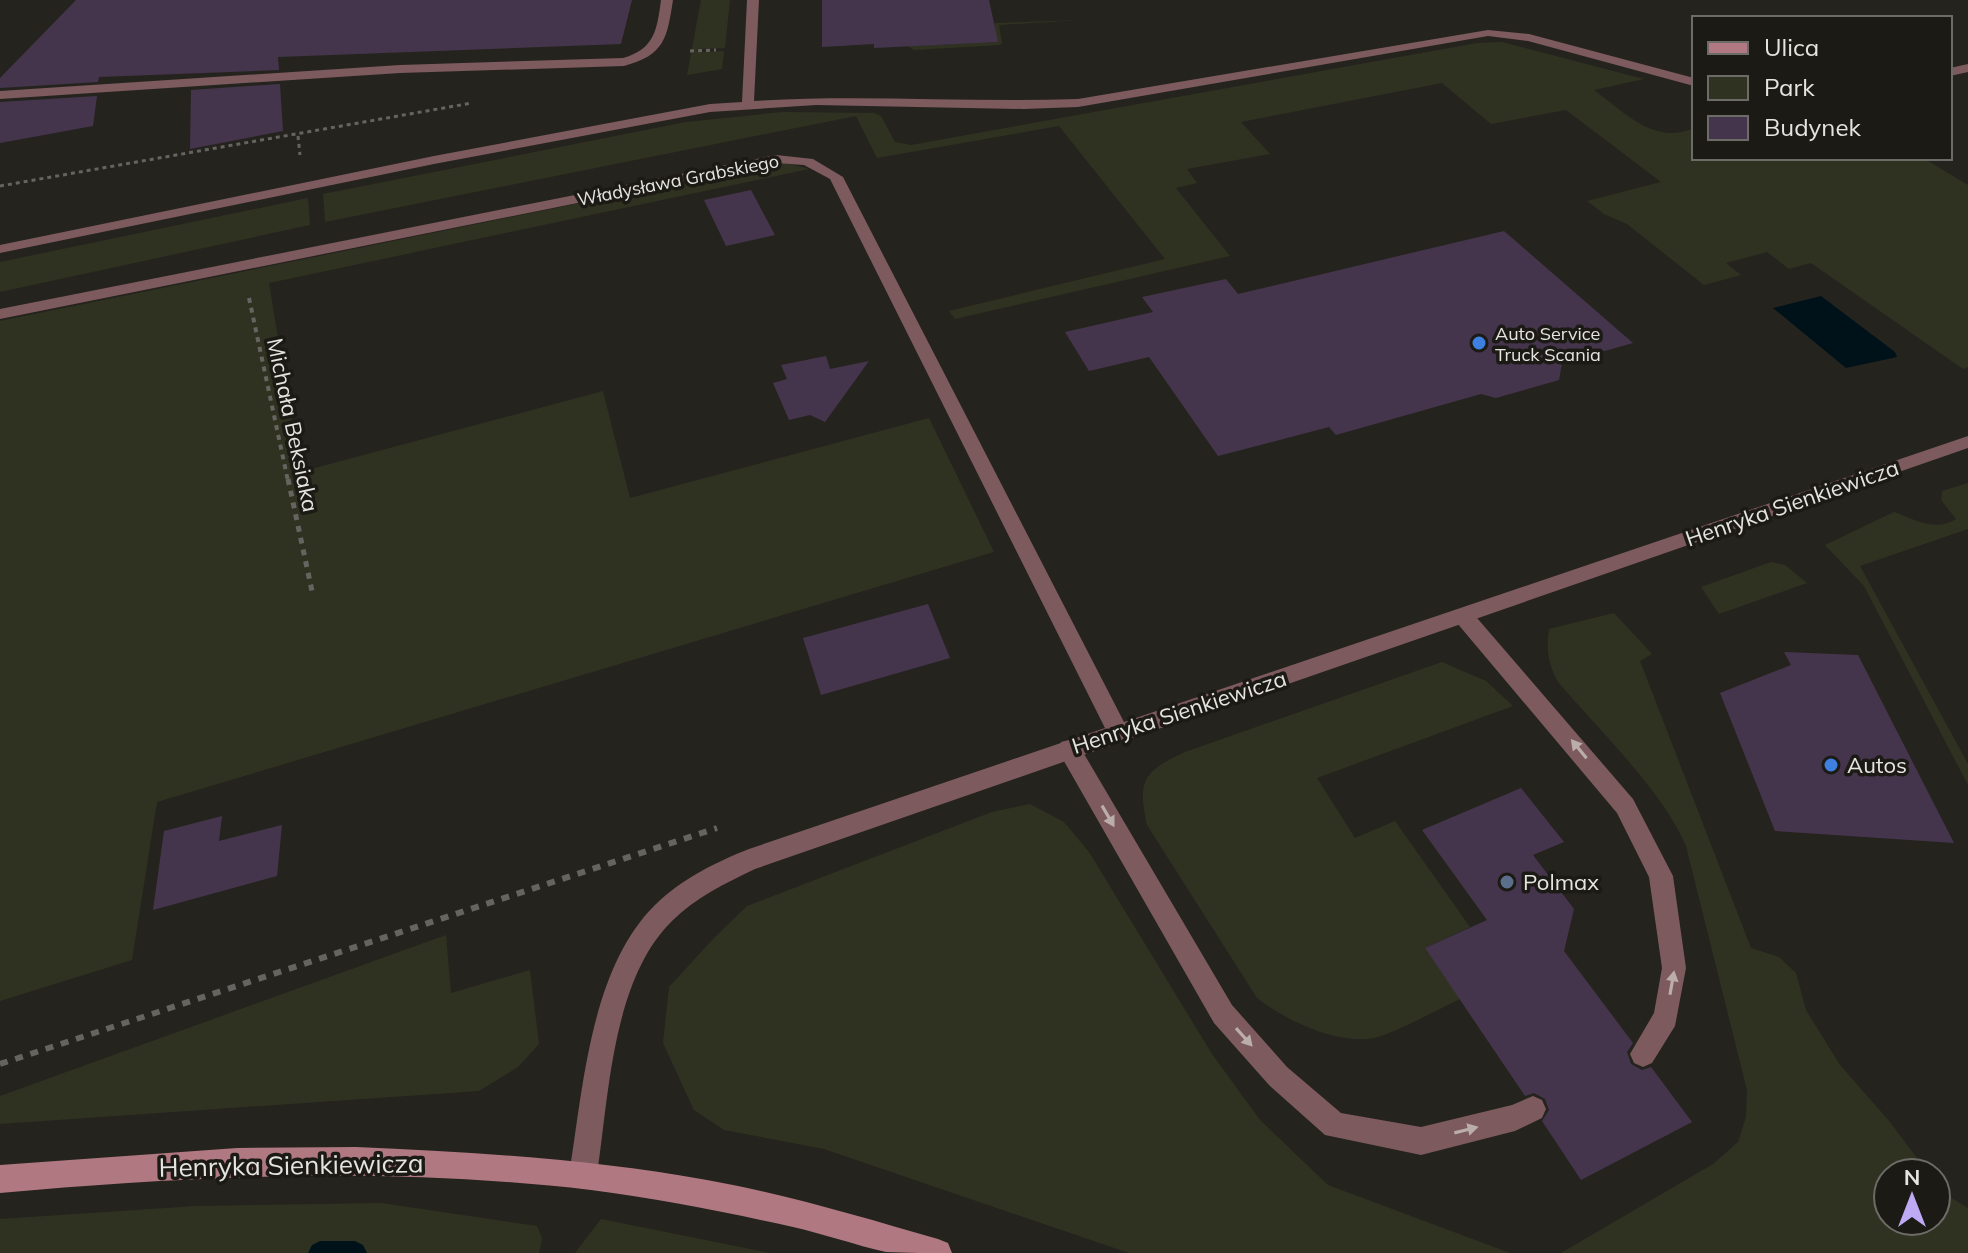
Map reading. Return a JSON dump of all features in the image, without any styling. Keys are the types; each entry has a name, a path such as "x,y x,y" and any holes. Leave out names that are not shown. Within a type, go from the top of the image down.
{"street":[{"path":"0,95 414,69 624,62 649,53 658,45 667,0"},
{"path":"748,104 753,0"},
{"path":"0,249 652,117 748,104 816,101 1024,105 1078,103 1479,33 1529,38 1692,81"},
{"name":"Władysława Grabskiego","path":"0,314 776,159 797,158 818,163 836,177 1118,732"},
{"name":"Henryka Sienkiewicza","path":"583,1175 611,1014 623,975 636,947 660,916 710,878 749,860 1118,732 1464,617 1968,442"},
{"path":"1464,617 1625,806 1661,876 1674,968 1666,1017 1643,1054"},
{"path":"1069,749 1223,1014 1278,1076 1335,1125 1421,1141 1515,1118 1533,1109"},
{"name":"Henryka Sienkiewicza","path":"0,1179 76,1171 278,1161 475,1164 583,1175 732,1197 874,1232 938,1253"}],"path":[{"path":"692,50 726,49"},
{"path":"0,186 476,102"},
{"name":"Michała Beksiaka","path":"242,266 312,591"}],"green space":[{"path":"701,0 730,0 725,48 697,49 697,52 724,51 722,69 687,75"},
{"path":"1083,20 999,25 1000,45 914,50 908,46 997,42 994,23"},
{"path":"1502,42 1644,79 1594,90 1628,116 1652,129 1666,133 1692,129 1692,160 1926,160 1968,185 1968,367 1963,369 1811,263 1789,269 1767,252 1726,263 1741,275 1704,285 1627,224 1604,214 1587,201 1661,182 1566,110 1491,124 1442,83 1241,122 1270,154 1187,169 1197,183 1176,188 1230,256 955,319 949,311 1165,259 1059,126 877,158 856,116 325,222 323,194 686,122 782,112 874,113 881,116 895,142 911,145 1477,43"},
{"path":"782,162 809,169 269,283 300,472 603,391 630,498 929,418 994,552 157,802 132,960 0,1001 0,321"},
{"path":"308,198 310,225 0,292 0,262"},
{"path":"1968,483 1968,529 1860,566 1968,764 1968,785 1864,586 1825,545 1894,512 1933,525 1948,523 1956,519 1941,500 1942,491"},
{"path":"1771,562 1785,565 1807,583 1719,614 1701,587"},
{"path":"1614,613 1652,654 1640,661 1751,948 1779,957 1796,973 1806,1010 1840,1065 1916,1157 1872,1157 1872,1237 1952,1237 1952,1198 1968,1208 1968,1253 1561,1253 1713,1164 1738,1142 1746,1117 1747,1090 1686,846 1662,803 1646,782 1558,682 1550,662 1549,629"},
{"path":"1442,662 1486,681 1513,706 1317,778 1355,838 1395,821 1470,927 1425,948 1460,999 1374,1038 1344,1038 1312,1029 1282,1015 1257,998 1147,825 1144,787 1160,765 1185,752"},
{"path":"1030,804 1064,822 1089,852 1212,1054 1260,1120 1328,1185 1510,1253 1129,1253 824,1149 724,1130 694,1110 663,1043 669,987 747,906 992,812"},
{"path":"446,935 451,993 530,970 539,1044 518,1067 479,1091 0,1124 0,1096"},
{"path":"381,1203 537,1226 542,1238 539,1253 0,1253 0,1219 196,1206"},
{"path":"601,1219 770,1253 575,1253"}],"shaded area":[{"path":"1821,296 1895,352 1897,357 1846,368 1773,308"}],"building":[{"path":"76,0 632,0 621,44 278,57 279,70 99,77 98,82 0,88 0,78"},
{"path":"822,0 989,0 998,42 874,48 874,44 822,47"},
{"path":"280,84 283,131 190,149 191,90"},
{"path":"97,96 93,126 0,143 0,102"},
{"path":"751,190 775,235 726,246 704,200"},
{"path":"1504,231 1633,343 1562,363 1559,380 1496,398 1481,394 1336,435 1329,427 1218,456 1149,357 1089,371 1065,332 1153,312 1142,297 1226,279 1238,294"},
{"path":"826,356 830,369 869,361 825,422 810,415 789,420 773,383 787,379 781,365"},
{"path":"928,604 950,658 821,695 803,638"},
{"name":"Autos","path":"1784,652 1858,655 1954,843 1775,831 1720,693 1791,665"},
{"path":"1521,788 1564,842 1533,855 1574,909 1564,951 1633,1043 1627,1052 1631,1064 1642,1070 1651,1067 1692,1122 1581,1180 1542,1121 1549,1110 1545,1099 1534,1093 1525,1096 1425,948 1487,920 1422,830"},
{"path":"222,816 219,841 282,825 277,876 153,910 164,831"}],"waterway":[{"path":"320,1253 355,1253"}],"place":[{"name":"Auto Service Truck Scania","path":"1479,343"},
{"name":"Autos","path":"1831,765"},
{"name":"Polmax","path":"1507,882"}]}
